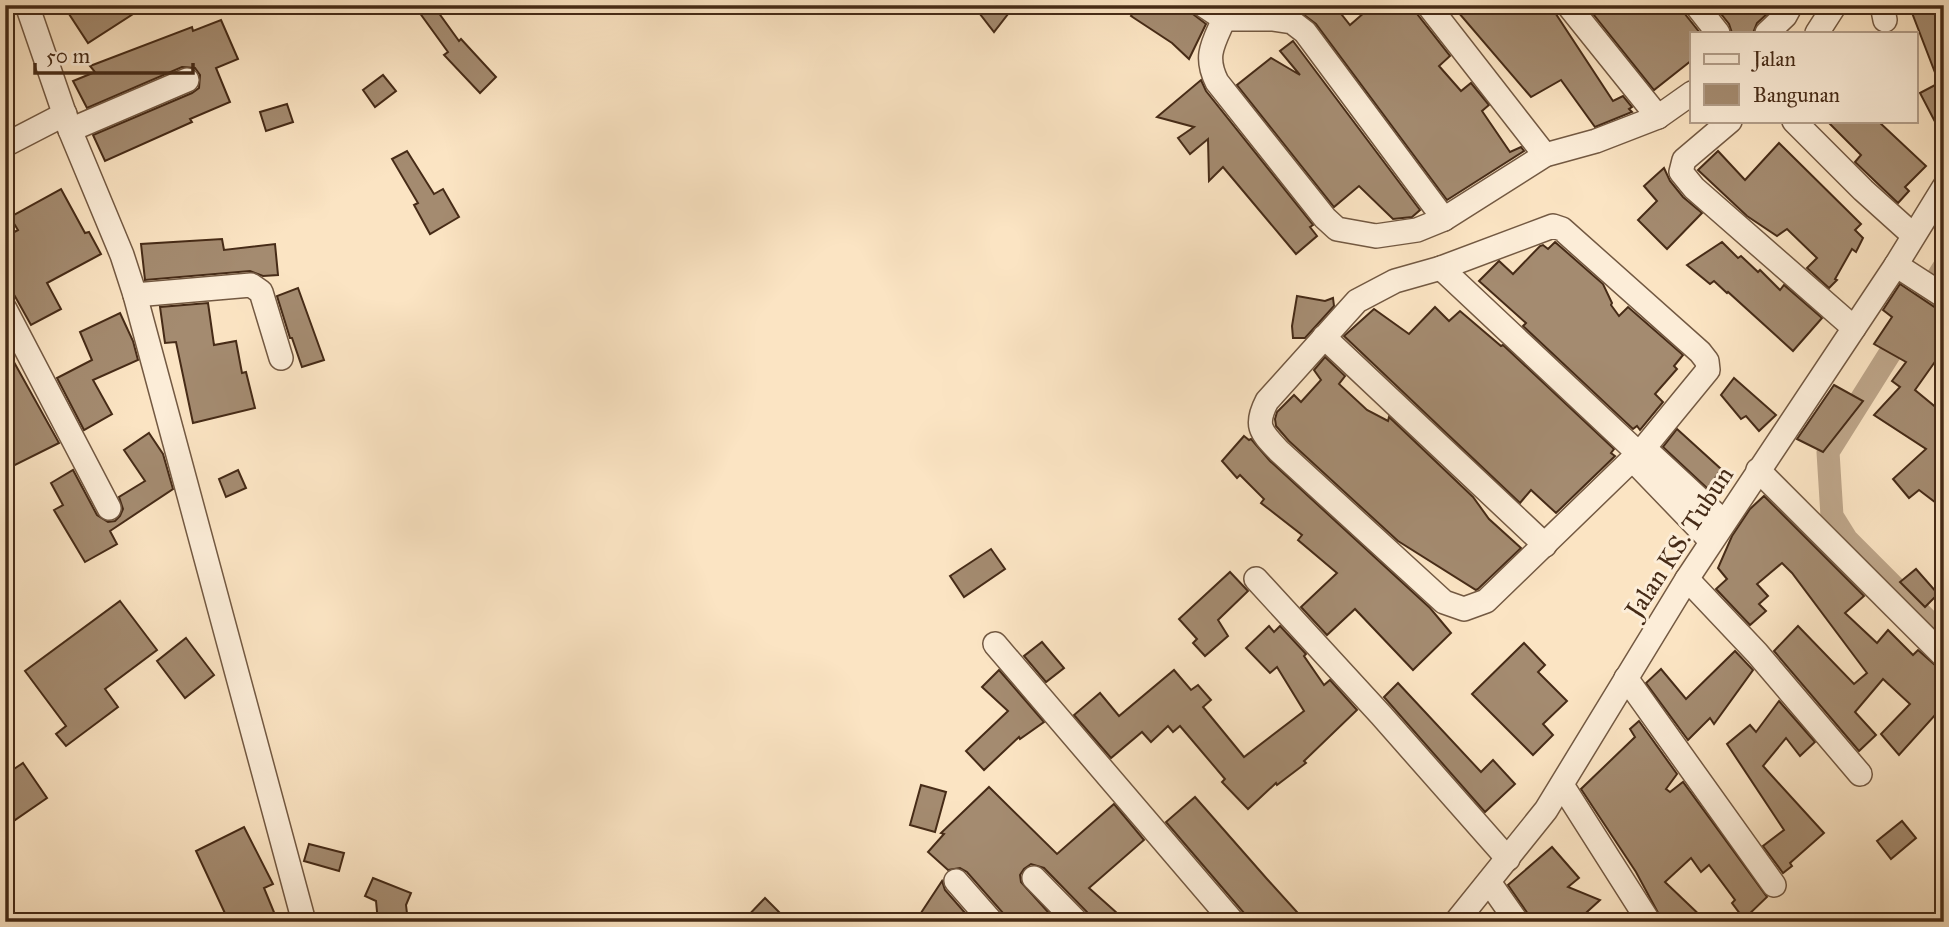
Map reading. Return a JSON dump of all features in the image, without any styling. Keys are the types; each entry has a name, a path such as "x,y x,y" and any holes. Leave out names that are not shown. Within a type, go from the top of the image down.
{"street":[{"path":"27,5 68,122 135,295 304,922"},
{"path":"1203,5 1224,19 1272,19 1292,22 1305,32 1444,219"},
{"path":"1428,5 1545,155"},
{"path":"1568,5 1658,117"},
{"path":"1696,5 1717,32"},
{"path":"1768,32 1785,16 1791,5"},
{"path":"1818,32 1835,5"},
{"path":"1224,19 1211,49 1210,67 1217,82 1325,218 1337,229 1376,236 1417,230 1444,219 1545,155 1596,141 1658,117 1690,94"},
{"path":"5,145 187,80"},
{"path":"1729,122 1684,160 1681,172 1695,188 1854,328"},
{"path":"1795,122 1913,235"},
{"name":"Jalan KS. Tubun","path":"1456,922 1546,810 1711,541 1896,265 1944,187"},
{"path":"1553,226 1562,229 1700,352 1707,362 1708,370 1638,453 1545,545 1486,601 1464,609 1444,602 1279,451 1263,434 1259,422 1267,401 1357,301 1395,281 1441,268 1553,226"},
{"path":"1896,265 1935,290"},
{"path":"1441,268 1638,453 1724,522"},
{"path":"135,295 251,285 261,292 281,358"},
{"path":"5,309 109,508"},
{"path":"1324,337 1545,545"},
{"path":"1638,453 1711,541"},
{"path":"1758,470 1944,656"},
{"path":"1256,579 1508,859"},
{"path":"1687,579 1757,653 1860,774"},
{"path":"995,644 1233,922"},
{"path":"1626,678 1774,885"},
{"path":"1562,785 1649,922"},
{"path":"1034,878 1077,922"},
{"path":"956,881 992,922"},
{"path":"1489,882 1517,922"}],"building":[{"path":"82,5 147,5 88,43 69,14"},
{"path":"414,5 433,5 459,41 461,39 496,77 480,93 444,55 448,52"},
{"path":"973,5 1015,5 994,32"},
{"path":"1138,5 1181,5 1206,24 1189,59 1172,43 1131,16"},
{"path":"1291,5 1334,5 1350,25 1373,5 1410,5 1450,56 1439,66 1461,91 1471,83 1489,105 1482,111 1510,152 1521,147 1524,151 1447,200 1316,24"},
{"path":"1452,5 1550,5 1613,101 1623,96 1632,107 1629,109 1632,112 1595,127 1561,80 1531,97"},
{"path":"1586,5 1682,5 1685,14 1699,32 1690,32 1690,62 1654,90"},
{"path":"1714,5 1762,5 1768,13 1757,23 1753,32 1732,32 1729,24"},
{"path":"1909,5 1934,5 1944,20 1944,139 1920,93 1939,83"},
{"path":"221,20 238,59 216,68 230,102 105,161 93,135 192,93 199,88 200,75 195,68 182,67 87,108 73,81 95,72 90,66 192,27 193,31"},
{"path":"1293,41 1420,210 1412,217 1393,219 1359,186 1334,207 1237,85 1271,58 1300,75 1280,51"},
{"path":"383,75 396,91 375,107 363,90"},
{"path":"1201,80 1206,91 1313,225 1310,227 1317,236 1296,254 1223,167 1209,181 1208,139 1190,154 1178,138 1194,127 1157,117"},
{"path":"287,104 293,122 266,131 260,112"},
{"path":"1828,122 1879,122 1926,166 1905,187 1909,191 1898,203 1855,162 1861,155"},
{"path":"1779,143 1861,224 1855,230 1863,238 1856,252 1852,249 1835,279 1837,280 1829,288 1807,268 1817,258 1787,229 1777,236 1747,216 1698,170 1718,151 1745,180"},
{"path":"407,151 434,194 443,189 459,217 430,234 414,205 418,203 392,159"},
{"path":"1664,168 1670,181 1683,197 1702,213 1667,249 1638,220 1657,201 1644,186"},
{"path":"61,189 85,233 89,232 101,254 47,283 61,309 31,325 12,291 5,294 5,237 18,230 10,217"},
{"path":"222,239 224,250 275,244 278,275 263,276 250,271 145,280 141,244"},
{"path":"1555,242 1603,284 1611,305 1619,316 1628,307 1683,355 1674,366 1677,369 1655,394 1663,402 1640,430 1637,426 1633,429 1523,326 1526,323 1479,281 1499,261 1513,274 1540,246 1548,249"},
{"path":"1722,242 1738,258 1741,256 1758,272 1760,270 1780,290 1784,285 1822,318 1793,351 1728,292 1714,281 1710,284 1687,265"},
{"path":"1900,284 1936,308 1944,310 1944,349 1915,390 1944,414 1944,509 1919,490 1909,498 1893,479 1926,449 1874,415 1900,387 1892,381 1906,362 1874,344 1892,317 1883,310"},
{"path":"298,288 324,360 302,367 277,296"},
{"path":"1297,296 1325,301 1333,298 1334,306 1305,338 1293,338 1292,326"},
{"path":"208,303 214,345 236,341 242,373 246,372 255,408 193,423 176,342 165,343 160,307"},
{"path":"1435,307 1449,321 1460,311 1503,345 1614,449 1611,453 1615,456 1556,513 1531,490 1520,503 1344,336 1374,309 1409,334"},
{"path":"120,313 133,341 138,360 93,380 112,414 84,430 57,378 92,360 80,332"},
{"path":"5,346 59,443 5,470"},
{"path":"1325,357 1345,376 1339,384 1367,410 1388,421 1389,417 1473,497 1489,519 1521,548 1478,589 1398,541 1276,426 1277,412 1294,395 1301,402 1321,380 1314,370"},
{"path":"1734,378 1776,415 1759,431 1746,416 1741,419 1721,395"},
{"path":"1834,385 1863,401 1823,452 1797,439"},
{"path":"1677,429 1721,469 1708,489 1663,447"},
{"path":"149,433 163,454 173,489 110,531 117,544 85,562 54,510 63,505 51,483 73,470 97,515 108,522 115,521 123,509 119,497 145,481 124,450"},
{"path":"1244,436 1251,439 1270,461 1430,608 1451,633 1413,670 1355,609 1327,635 1301,607 1337,573 1298,540 1302,535 1261,503 1264,499 1240,475 1237,478 1222,461"},
{"path":"238,470 246,488 226,497 219,479"},
{"path":"1764,496 1864,596 1845,613 1877,643 1888,630 1913,655 1918,650 1944,673 1944,722 1935,715 1899,755 1881,734 1910,704 1883,679 1855,712 1876,735 1859,751 1774,651 1798,626 1854,684 1867,673 1782,563 1757,584 1768,596 1759,604 1766,611 1750,625 1716,589 1727,579 1718,568 1732,536 1750,509"},
{"path":"991,549 1005,569 964,597 950,576"},
{"path":"1916,569 1938,594 1925,607 1900,582"},
{"path":"1230,572 1248,591 1218,620 1228,636 1205,656 1193,643 1197,639 1179,619"},
{"path":"120,601 157,650 105,689 118,707 66,746 56,734 66,726 25,671"},
{"path":"1269,626 1274,632 1280,626 1306,654 1304,656 1324,685 1330,680 1357,710 1304,761 1306,763 1277,785 1276,783 1248,809 1222,782 1225,779 1180,726 1173,732 1168,726 1151,742 1142,732 1111,758 1074,715 1100,693 1119,716 1174,670 1191,690 1198,685 1211,700 1203,707 1244,757 1304,711 1277,667 1270,673 1246,648"},
{"path":"186,638 214,675 185,698 157,661"},
{"path":"1042,642 1064,668 1046,682 1024,656"},
{"path":"1524,643 1545,665 1538,672 1567,701 1543,724 1553,735 1533,755 1472,694"},
{"path":"1735,651 1753,670 1714,724 1710,718 1688,740 1646,683 1661,669 1686,699"},
{"path":"999,670 1044,722 1020,739 1019,737 984,770 966,751 1008,711 982,687"},
{"path":"1398,683 1481,772 1493,760 1515,784 1485,812 1384,697"},
{"path":"1779,701 1815,742 1800,756 1786,738 1763,766 1824,833 1790,863 1792,866 1783,873 1763,846 1784,830 1727,744 1750,725 1756,732"},
{"path":"1639,721 1677,774 1666,789 1670,792 1683,782 1767,897 1744,919 1732,903 1735,900 1709,865 1701,872 1691,858 1665,882 1707,922 1663,922 1636,872 1581,789 1635,737 1630,729"},
{"path":"23,763 47,798 15,820 5,806 5,775"},
{"path":"921,785 946,792 935,832 910,825"},
{"path":"989,787 1057,854 1114,804 1144,840 1089,888 1127,922 1091,922 1087,912 1044,868 1031,864 1020,875 1021,882 1057,922 1006,922 1003,913 967,872 960,868 948,870 928,852 944,834 941,833"},
{"path":"1195,797 1306,922 1247,922 1244,913 1166,822"},
{"path":"1902,821 1916,838 1891,859 1877,841"},
{"path":"244,827 273,884 264,888 278,922 229,922 196,851"},
{"path":"309,844 344,853 339,871 304,861"},
{"path":"1552,847 1579,878 1568,887 1600,900 1576,922 1531,922 1508,885"},
{"path":"373,878 411,893 406,905 408,922 378,922 376,901 365,896"},
{"path":"942,881 945,890 973,922 915,922"},
{"path":"765,898 779,912 770,922 742,922"}],"waterway":[{"path":"1944,267 1828,452 1832,516 1847,540 1944,637"}]}
